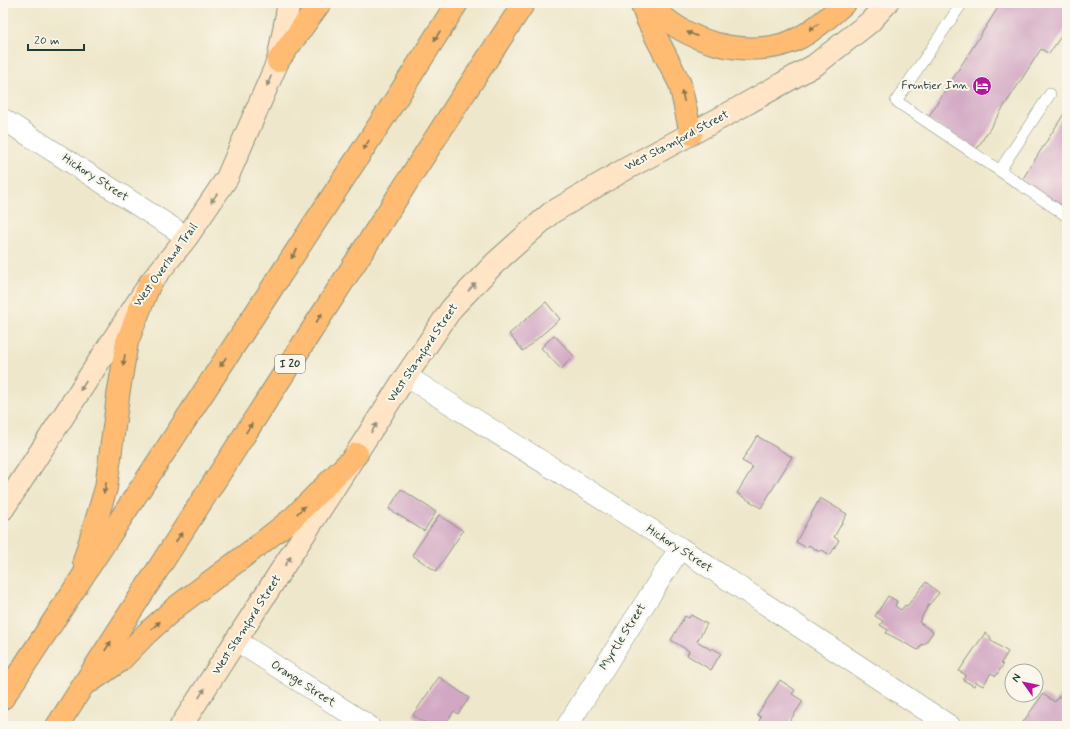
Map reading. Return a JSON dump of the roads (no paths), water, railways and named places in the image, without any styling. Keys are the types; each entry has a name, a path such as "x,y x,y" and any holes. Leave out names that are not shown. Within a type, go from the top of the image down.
{"highway":[{"path":"278,61 320,3"},
{"path":"3,698 458,3"},
{"name":"I 20","path":"57,726 453,110 524,3"},
{"path":"641,3 647,19 680,84 691,134"},
{"path":"650,3 656,10 685,32 725,47 765,49 798,38 845,3"},
{"path":"77,583 106,488 118,396 127,342 150,283"},
{"path":"83,686 120,661 147,633 176,607 293,518 357,454"}],"main road":[{"name":"West Overland Trail","path":"3,509 150,283 186,237 228,178 278,61 289,3"},
{"name":"West Stamford Street","path":"181,726 406,376 452,308 495,262 551,213 815,65 870,22 887,3"}],"street":[{"name":"Hickory Street","path":"3,119 186,237"},
{"name":"Hickory Street","path":"406,376 680,548 950,726"},
{"name":"Myrtle Street","path":"567,726 680,548"},
{"name":"Orange Street","path":"237,641 369,726"}],"lane":[{"path":"962,3 896,101 1067,216"},
{"path":"1000,170 1050,94"}],"place":[{"name":"Frontier Inn","path":"982,86"}]}
